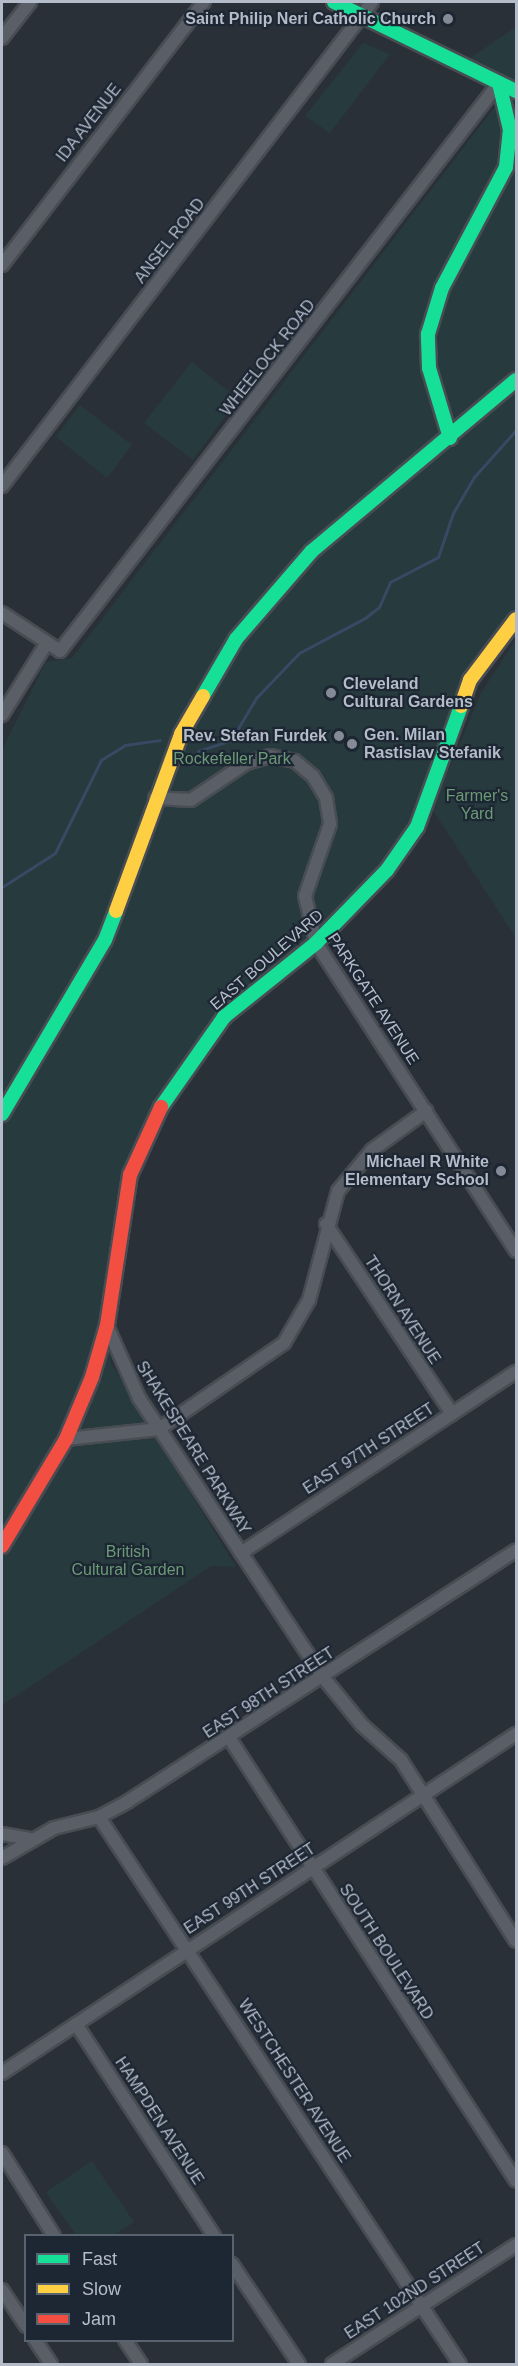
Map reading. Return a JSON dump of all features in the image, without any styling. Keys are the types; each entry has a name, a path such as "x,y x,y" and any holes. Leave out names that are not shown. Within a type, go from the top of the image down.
{"main road":[{"path":"334,2 516,91"},
{"path":"450,438 429,368 428,334 442,288 506,167 510,130 499,83"},
{"path":"2,1113 105,940 155,798 181,734 236,639 279,585 336,530 450,438 516,380"},
{"name":"EAST BOULEVARD","path":"2,1546 66,1439 107,1325 130,1175 168,1091 224,1017 316,943 379,880 417,827 470,680 516,619"}],"street":[{"path":"2,38 30,2"},
{"name":"IDA AVENUE","path":"2,264 204,2"},
{"name":"ANSEL ROAD","path":"2,486 364,16 372,2"},
{"name":"WHEELOCK ROAD","path":"45,646 60,651 499,83"},
{"path":"2,613 45,646 2,715"},
{"name":"PARKGATE AVENUE","path":"155,798 191,800 246,763 270,756 290,758 309,772 324,792 329,816 328,839 305,896 316,943 516,1251"},
{"path":"66,1439 159,1429 260,1364 299,1325 326,1224 338,1191 357,1165 426,1111"},
{"name":"THORN AVENUE","path":"326,1224 452,1414"},
{"name":"SHAKESPEARE PARKWAY","path":"107,1325 123,1369 159,1429 323,1677 362,1725 401,1760 422,1797 516,1941"},
{"name":"EAST 97TH STREET","path":"241,1553 516,1372"},
{"name":"EAST 98TH STREET","path":"2,1858 29,1839 99,1817 230,1739 516,1550"},
{"name":"EAST 99TH STREET","path":"2,2073 187,1948 516,1734"},
{"name":"SOUTH BOULEVARD","path":"230,1739 516,2181"},
{"name":"WESTCHESTER AVENUE","path":"99,1817 460,2364"},
{"name":"EAST 98TH STREET","path":"2,1834 29,1839"},
{"name":"HAMPDEN AVENUE","path":"76,2024 213,2234"},
{"path":"2,2153 53,2234"},
{"name":"EAST 102ND STREET","path":"332,2364 516,2245"},
{"path":"234,2267 299,2364"},
{"path":"2,2290 24,2323"},
{"path":"36,2342 51,2364"},
{"path":"126,2342 141,2364"}],"green space":[{"name":"Rockefeller Park","path":"516,27 516,623 484,657 438,774 387,870 224,1017 168,1091 128,1189 107,1325 111,1363 236,1567 211,1566 2,1705 2,750 46,662 72,658 494,108 499,83 461,64"},
{"path":"363,43 390,54 330,133 305,116"},
{"path":"192,362 238,399 193,460 144,423"},
{"path":"80,405 132,445 107,478 56,437"},
{"name":"Farmer's Yard","path":"516,639 516,938 432,809 481,693"},
{"path":"92,2161 134,2222 116,2234 75,2234 46,2192"}],"waterway":[{"path":"198,751 231,740 256,698 299,653 365,618 379,607 390,582 438,557 453,513 474,477 516,430"},
{"path":"2,887 55,853 101,760 125,745 160,740"}],"traffic: fast":[{"path":"334,2 516,91"},
{"path":"450,438 429,368 428,334 442,288 506,167 510,130 499,83"},
{"path":"203,696 236,639 312,551 516,380"},
{"path":"161,1107 224,1017 316,943 387,870 417,827 461,706"},
{"path":"2,1114 105,940 116,911"}],"traffic: slow":[{"path":"461,706 470,680 516,619"},
{"path":"116,911 181,734 203,696"}],"traffic: jam":[{"path":"2,1546 66,1439 92,1377 107,1325 130,1175 161,1107"}],"place":[{"name":"Saint Philip Neri Catholic Church","path":"448,19"},
{"name":"Cleveland Cultural Gardens","path":"331,693"},
{"name":"Rev. Stefan Furdek","path":"339,736"},
{"name":"Gen. Milan Rastislav Stefanik","path":"352,744"},
{"name":"Michael R White Elementary School","path":"501,1171"}],"park label":[{"name":"British Cultural Garden","path":"128,1561"}]}
